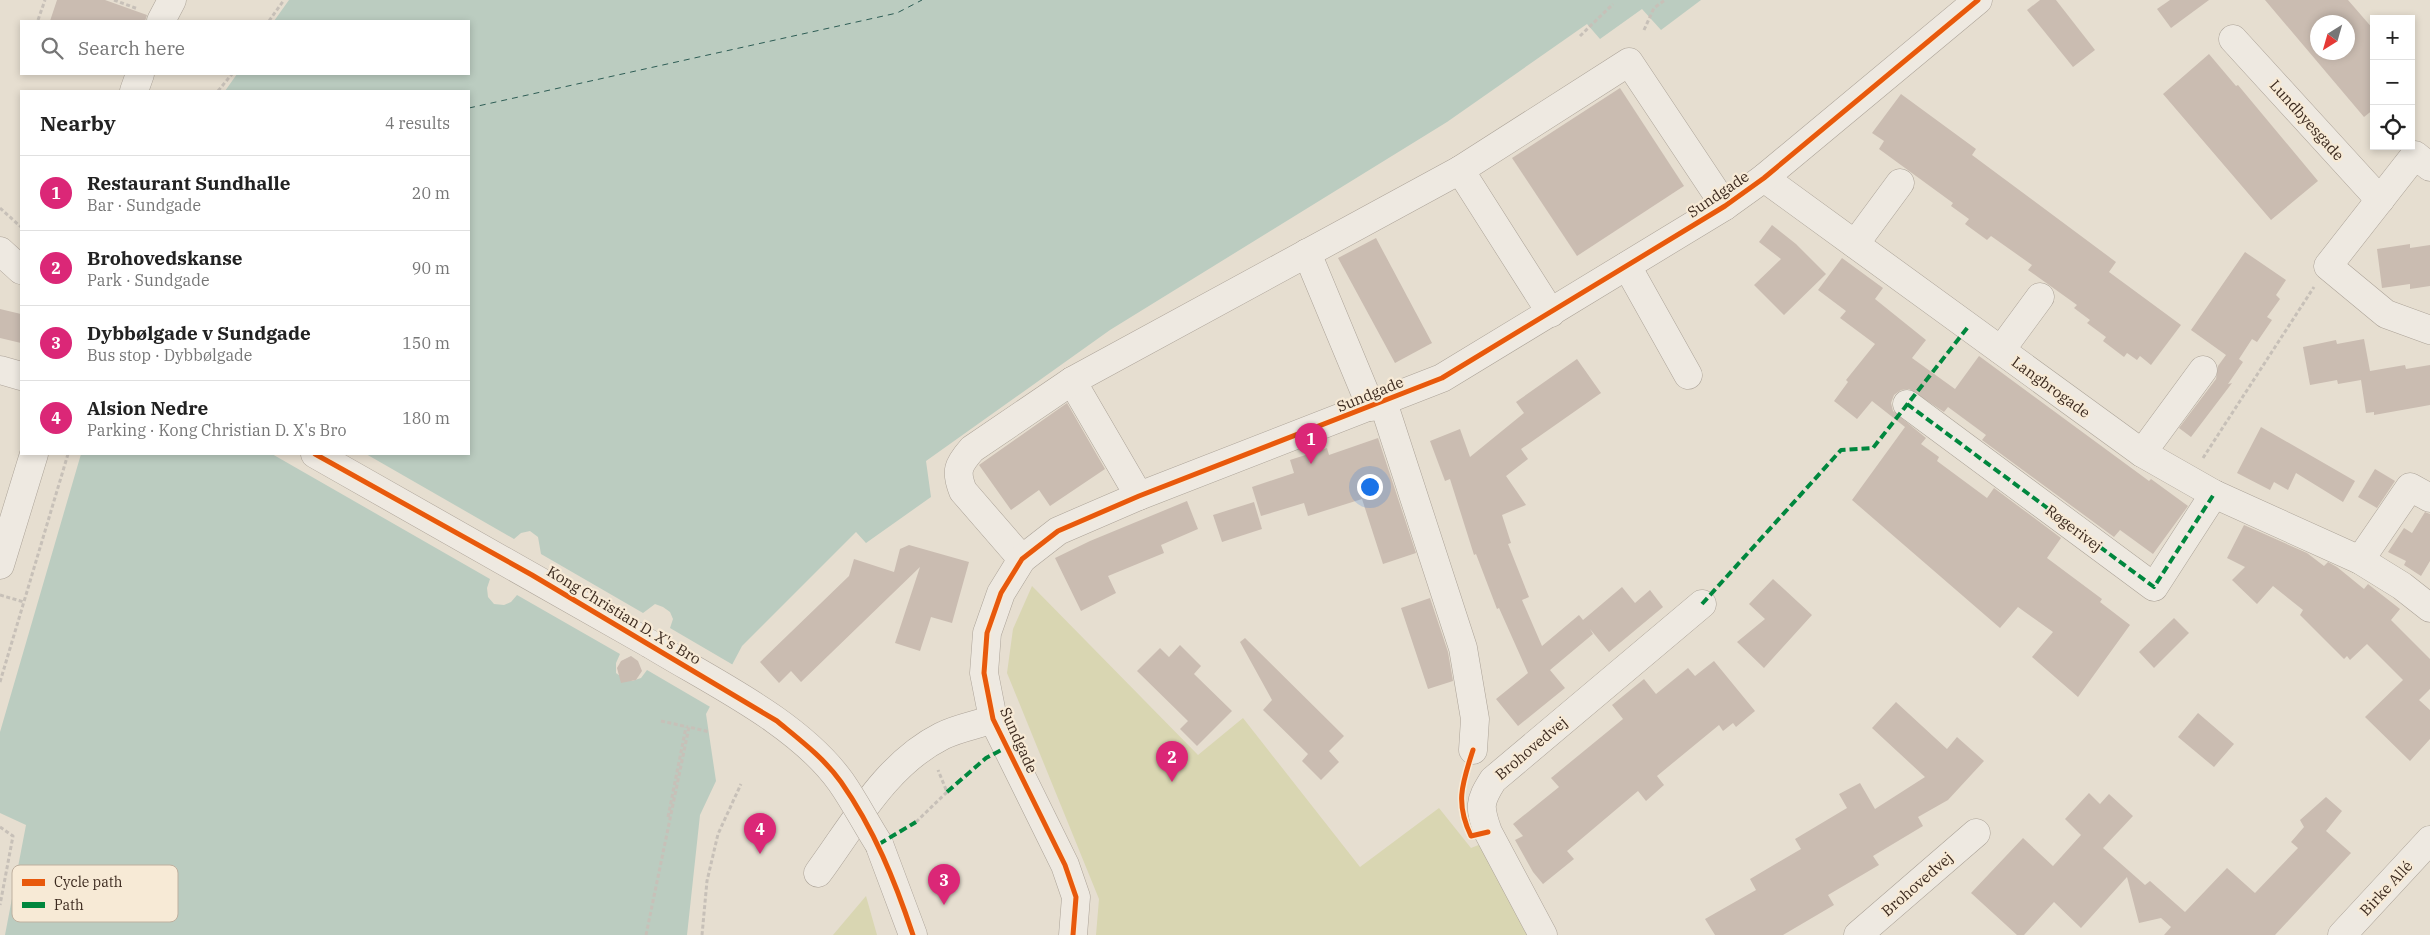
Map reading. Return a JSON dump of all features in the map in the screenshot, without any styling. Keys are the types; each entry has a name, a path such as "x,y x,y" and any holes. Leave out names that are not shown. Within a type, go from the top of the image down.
{"street":[{"path":"162,20 172,0"},
{"name":"Sundgade","path":"1073,935 1076,898 1065,864 993,719 984,672 987,633 1001,593 1022,559 1058,531 1139,496 1377,405 1442,378 1725,206 1764,178 1978,0"},
{"name":"Lundbyesgade","path":"2233,39 2380,200"},
{"path":"1022,559 963,491 957,477 960,463 972,449 1072,380 1460,170 1629,62 1725,206"},
{"path":"134,90 140,75"},
{"path":"2430,167 2415,155 2328,266 2386,314 2430,330"},
{"path":"1460,170 1551,313"},
{"name":"Langbrogade","path":"1764,178 2142,453 2188,481 2214,494 2360,560 2402,586 2430,608"},
{"path":"1855,244 1900,183"},
{"path":"0,251 20,269"},
{"path":"1307,253 1377,405"},
{"path":"1627,266 1688,375"},
{"path":"2000,350 2040,297"},
{"path":"0,370 20,376"},
{"path":"2142,453 2203,370"},
{"path":"1072,380 1139,496"},
{"name":"Røgerivej","path":"1907,404 2154,587 2214,494"},
{"name":"Sundgade","path":"1377,405 1463,648 1475,719 1473,750"},
{"path":"0,565 34,455"},
{"name":"Kong Christian D. X's Bro","path":"317,455 532,575 777,721 812,750 841,782 879,844 913,935"},
{"path":"2360,560 2410,488 2430,498"},
{"name":"Brohovedvej","path":"1543,935 1488,832 1482,816 1482,798 1493,780 1702,604"},
{"name":"Sundgade","path":"818,873 890,776 915,753 943,735 993,719"},
{"name":"Brohovedvej","path":"1858,935 1976,833"},
{"name":"Birke Allé","path":"2342,935 2430,840"}],"path":[{"path":"38,20 45,0"},
{"path":"270,20 284,0"},
{"path":"1644,30 1654,8 1665,0"},
{"path":"1580,36 1613,4"},
{"path":"219,90 231,75"},
{"path":"0,208 20,227"},
{"path":"2188,481 2328,266"},
{"path":"0,682 68,455"},
{"path":"0,595 24,602"},
{"path":"661,721 710,732 688,727"},
{"path":"646,935 688,727"},
{"path":"702,935 707,881 718,834 741,784"},
{"path":"916,822 947,792"},
{"path":"0,827 13,836 0,905"}],"shaded area":[{"path":"289,0 1701,0 1661,30 1642,9 1600,39 1587,24 1447,122 1110,330 926,461 931,497 866,543 856,532 742,646 706,714 716,781 700,815 687,935 5,935 12,898 12,922 178,922 178,865 18,865 26,825 0,813 0,732 81,455 470,455 470,90 226,90 236,75 470,75 470,20 275,20"},
{"path":"1032,586 1198,755 1243,718 1360,867 1439,808 1471,848 1481,844 1529,935 1096,935 1099,899 1007,673 1013,629"},
{"path":"866,896 877,935 833,935"}],"pier":[{"path":"274,455 368,455 514,539 521,533 530,531 538,537 541,554 643,613 655,604 663,607 670,612 673,619 670,628 735,666 712,708 647,670 641,678 632,681 624,679 616,673 616,663 620,654 517,595 511,602 504,605 494,604 488,597 487,588 490,579"}],"building":[{"path":"57,0 105,0 147,15 145,20 50,20"},
{"path":"2040,0 2056,0 2095,50 2073,67 2027,10"},
{"path":"2170,0 2209,0 2171,28 2157,9"},
{"path":"2265,0 2348,0 2370,25 2370,112 2364,117 2316,60 2355,60 2355,15 2310,15 2310,53"},
{"path":"2209,54 2236,86 2238,85 2318,181 2271,220 2163,94"},
{"path":"1620,88 1684,186 1577,256 1512,158"},
{"path":"1901,94 1976,149 1972,155 2116,262 2109,272 2181,325 2151,365 2140,356 2137,360 2127,353 2124,357 2103,341 2106,337 2087,323 2090,320 2074,308 2077,305 2028,270 2032,265 1991,236 1987,240 1965,224 1969,219 1951,206 1953,203 1879,149 1884,141 1872,133"},
{"path":"1772,225 1796,244 1826,274 1784,315 1754,285 1781,259 1759,242"},
{"path":"1376,238 1432,343 1395,363 1338,258"},
{"path":"2410,244 2410,248 2430,245 2430,286 2410,289 2410,284 2382,288 2377,249"},
{"path":"2245,252 2286,280 2276,295 2280,299 2267,317 2272,320 2257,342 2252,339 2239,359 2243,362 2228,384 2232,383 2191,437 2179,428 2216,379 2218,366 2226,355 2191,330"},
{"path":"1842,258 1883,288 1875,299 1926,340 1912,358 1955,389 1979,356 2149,481 2151,479 2188,506 2153,554 2120,530 2114,537 1982,440 1986,435 1948,407 1944,412 1909,389 1901,390 1894,395 1891,403 1893,411 1926,438 1921,444 1939,457 1937,461 1987,498 1994,488 2061,538 2047,558 2102,599 2100,602 2130,625 2078,697 2032,657 2053,632 2018,607 2000,628 1852,500 1905,427 1872,401 1857,419 1834,401 1848,382 1846,380 1875,344 1840,318 1846,311 1818,290"},
{"path":"0,309 20,314 20,343 0,338"},
{"path":"2364,339 2370,371 2405,365 2406,369 2430,365 2430,405 2374,415 2374,412 2366,413 2361,380 2338,384 2337,380 2310,385 2303,347 2336,340 2337,344"},
{"path":"1577,359 1601,393 1521,449 1528,459 1506,476 1526,505 1502,515 1511,543 1508,544 1529,597 1522,600 1542,646 1579,615 1583,620 1622,587 1635,603 1650,590 1663,607 1609,652 1590,629 1593,634 1550,670 1565,688 1518,726 1496,699 1528,673 1499,608 1497,609 1476,554 1474,555 1450,479 1445,481 1430,441 1460,429 1470,457 1524,413 1516,402"},
{"path":"1067,403 1105,469 1050,506 1039,490 1011,510 979,465"},
{"path":"2261,427 2355,481 2343,502 2296,473 2288,490 2274,482 2270,490 2237,473"},
{"path":"1378,438 1416,553 1383,564 1362,499 1308,516 1304,503 1261,516 1252,487 1294,473 1290,460 1327,448 1329,455"},
{"path":"2375,469 2395,481 2377,508 2358,497"},
{"path":"1187,501 1198,529 1161,545 1164,553 1108,576 1116,593 1081,611 1055,558 1090,541"},
{"path":"1254,502 1262,529 1222,542 1213,515"},
{"path":"2425,512 2430,514 2430,561 2421,576 2404,565 2406,561 2388,552 2404,528 2412,533"},
{"path":"2244,525 2307,553 2324,566 2328,562 2364,589 2368,584 2400,609 2391,620 2430,659 2430,689 2419,700 2430,710 2430,739 2410,761 2365,717 2403,680 2367,644 2350,660 2347,656 2344,659 2300,615 2303,610 2273,586 2257,604 2232,580 2245,567 2227,558"},
{"path":"909,545 969,562 952,623 931,617 920,651 895,643 920,567 801,682 791,671 779,683 760,662 849,576 854,559 894,572 900,549"},
{"path":"1773,579 1812,615 1764,668 1737,642 1765,619 1749,604"},
{"path":"1430,598 1448,652 1453,681 1428,689 1401,608"},
{"path":"2174,618 2189,633 2154,668 2139,652"},
{"path":"1245,638 1344,736 1329,751 1339,762 1321,780 1302,761 1308,754 1263,710 1272,700 1240,642"},
{"path":"1180,645 1201,666 1194,674 1232,711 1197,746 1180,729 1188,721 1137,671 1160,648 1169,657"},
{"path":"631,656 638,661 642,671 636,680 621,683 617,668 621,661"},
{"path":"1714,661 1755,711 1736,727 1733,723 1723,731 1719,725 1657,776 1664,785 1646,801 1638,791 1567,851 1574,859 1543,884 1533,872 1515,840 1523,836 1513,824 1559,787 1551,778 1623,719 1612,705 1644,679 1656,694 1688,668 1695,676"},
{"path":"1896,702 1947,749 1957,737 1984,761 1948,800 1918,817 1923,826 1873,856 1879,865 1828,895 1834,905 1783,935 1715,935 1705,919 1756,890 1750,879 1801,849 1795,839 1847,808 1839,794 1860,783 1875,809 1925,777 1872,728"},
{"path":"2198,713 2234,744 2214,767 2178,737"},
{"path":"2089,793 2100,804 2109,794 2133,816 2103,848 2145,885 2150,881 2185,912 2227,868 2255,893 2298,848 2291,842 2304,827 2300,820 2326,797 2342,811 2326,831 2351,853 2275,935 2164,935 2171,927 2161,918 2139,923 2127,877 2081,928 2054,902 2024,935 2017,935 1971,893 2023,838 2053,866 2081,835 2065,819"}],"ferry route":[{"path":"470,108 897,13 922,0"}],"marked path":[{"path":"1702,604 1841,450 1873,448 1968,327"},
{"path":"1907,404 2154,587 2214,494"},
{"path":"947,792 986,758 1007,747"},
{"path":"879,844 916,822"}],"cycle path":[{"path":"1073,935 1076,897 1065,865 993,719 984,673 987,633 1001,593 1022,559 1058,531 1139,496 1442,378 1725,206 1764,178 1978,0"},
{"path":"317,455 532,575 777,721 827,765 853,800 883,856 913,935"},
{"path":"1473,750 1463,783 1463,813 1471,836 1488,832"}],"place":[{"name":"Restaurant Sundhalle","path":"1311,464"},
{"name":"Brohovedskanse","path":"1172,782"},
{"name":"Alsion Nedre","path":"760,854"},
{"name":"Dybbølgade v Sundgade","path":"944,905"}]}
